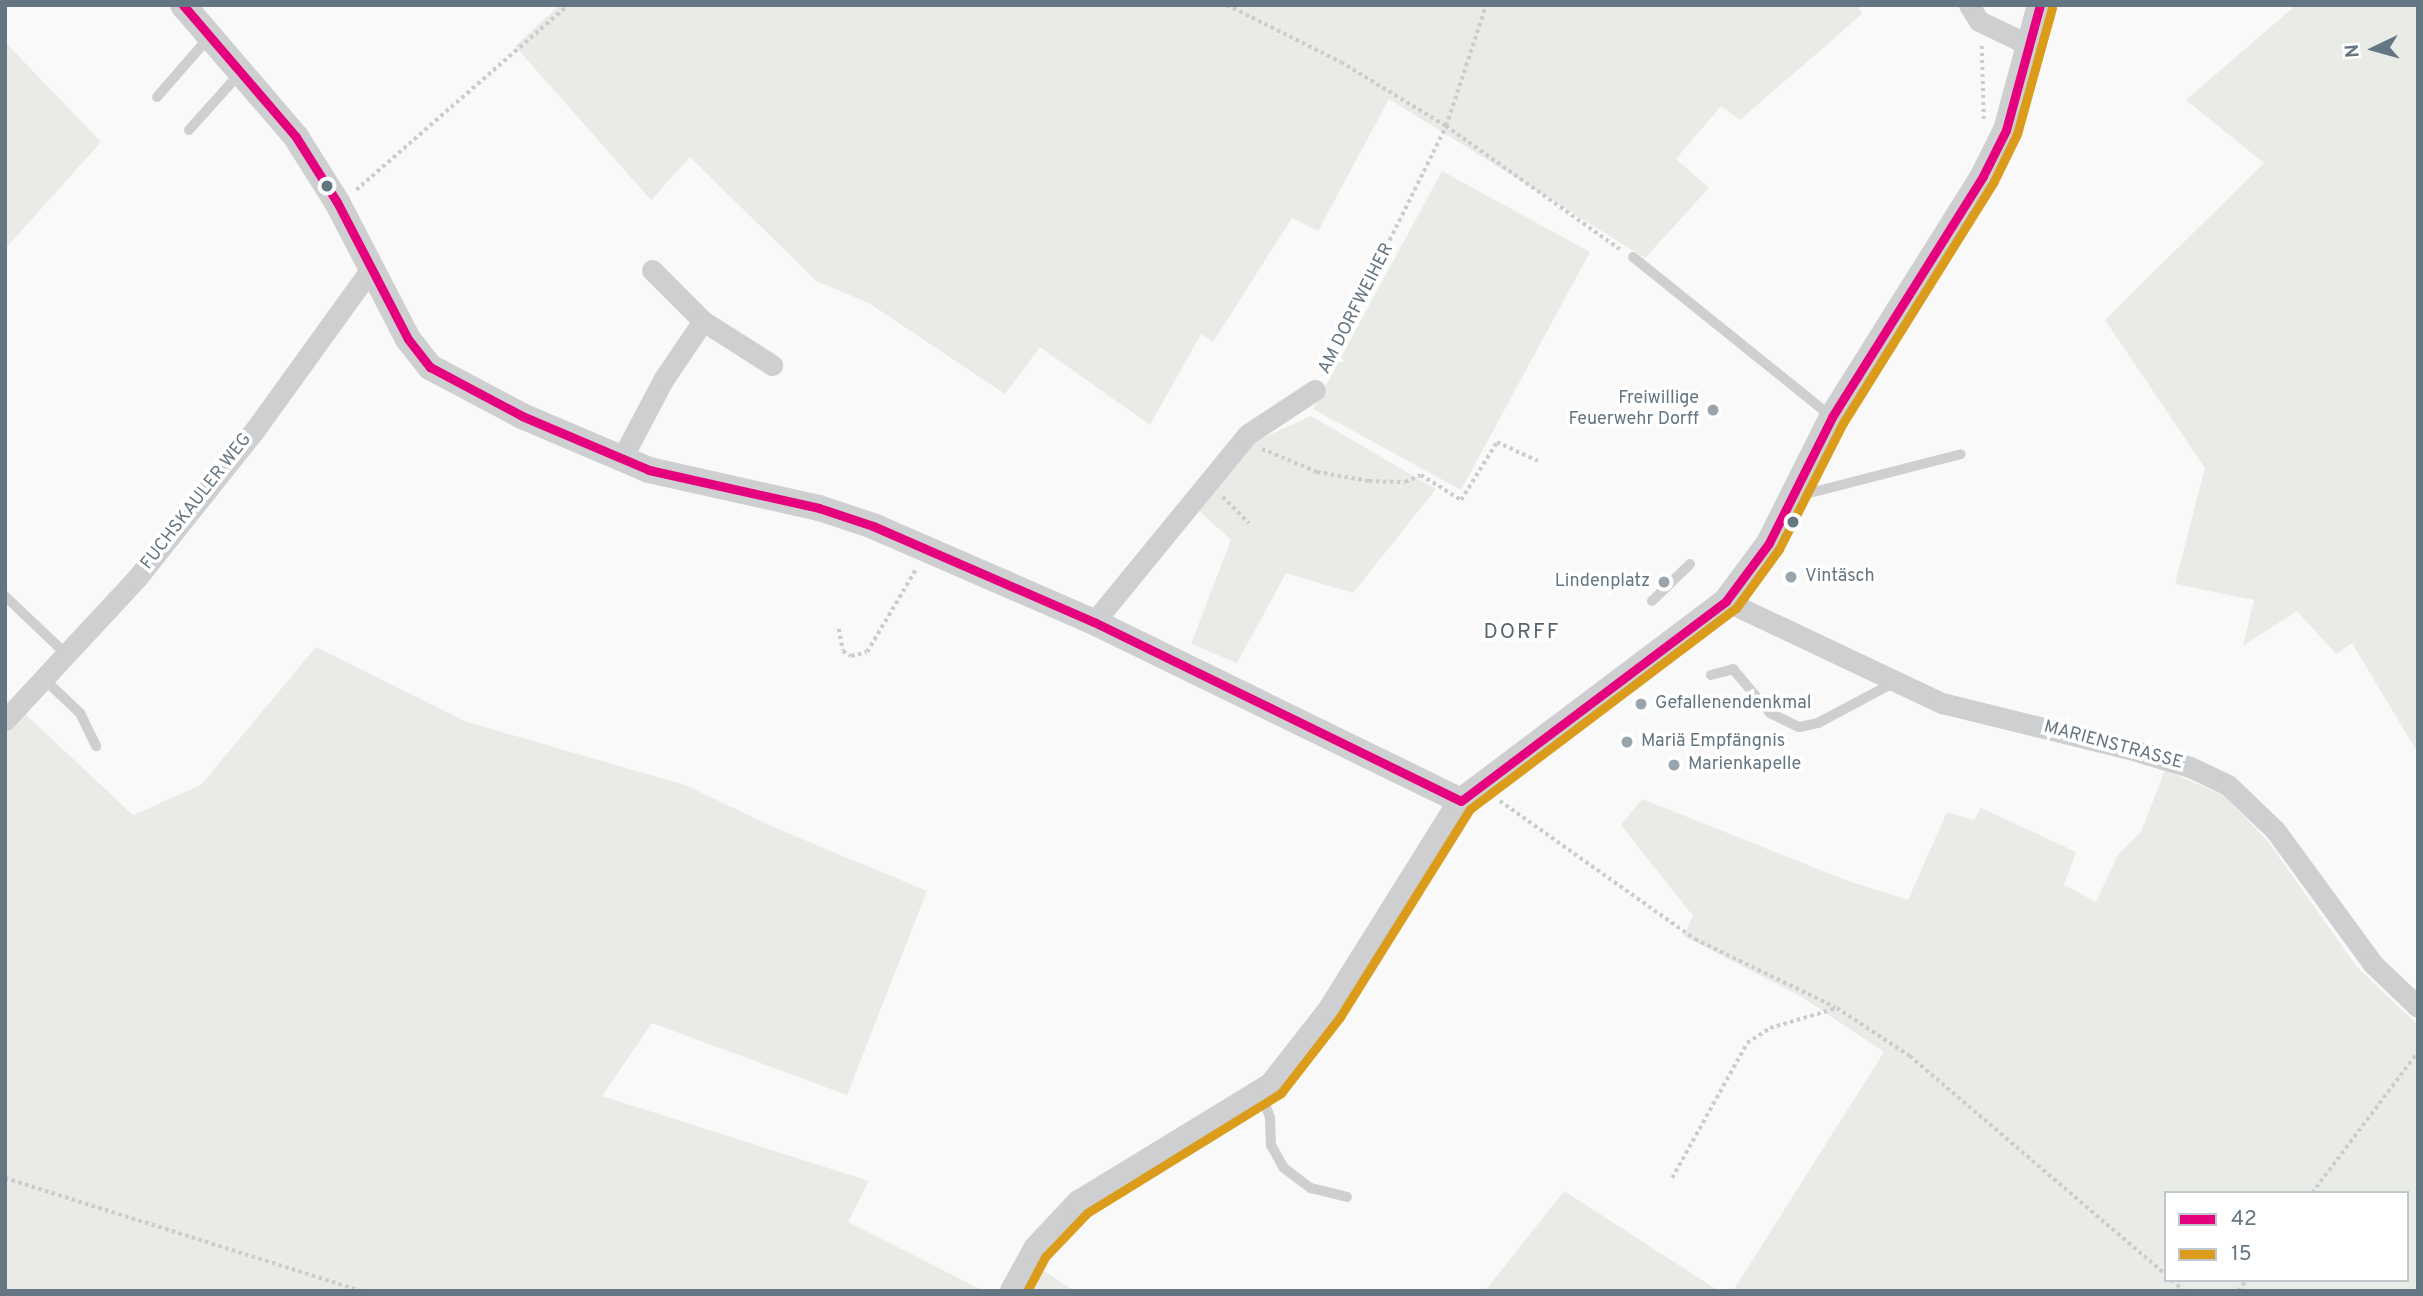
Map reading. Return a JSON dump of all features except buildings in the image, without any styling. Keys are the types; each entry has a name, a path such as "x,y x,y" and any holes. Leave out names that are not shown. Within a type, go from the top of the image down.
{"street":[{"path":"183,5 243,69 296,137 337,202 408,339 430,367 522,416 621,460 649,470 819,508 925,550 1094,622 1470,793"},
{"path":"1013,1291 1036,1249 1089,1195 1261,1094 1304,1048 1470,793 1726,601 1769,543 1832,417 1983,176 2006,130 2040,5"},
{"path":"1970,8 1979,21 2029,45"},
{"name":"FUCHSKAULER WEG","path":"5,720 137,578 245,442 371,269"},
{"path":"652,270 703,321 772,365"},
{"path":"621,460 663,380 703,321"},
{"name":"AM DORFWEIHER","path":"1094,622 1248,433 1315,390"},
{"name":"MARIENSTRASSE","path":"1726,601 1942,703 2190,766 2228,785 2275,830 2373,964 2418,1007"}],"lane":[{"path":"157,97 212,34"},
{"path":"189,130 243,69"},
{"path":"1633,257 1832,417"},
{"path":"1791,498 1961,454"},
{"path":"1651,601 1690,564"},
{"path":"5,596 66,654"},
{"path":"1711,675 1733,669 1770,713 1799,727 1818,723 1895,682"},
{"path":"44,679 80,713 96,746"},
{"path":"1261,1094 1267,1104 1271,1145 1284,1168 1311,1188 1347,1197"}],"path":[{"path":"337,202 420,137 568,5"},
{"path":"1227,5 1340,62 1446,126 1633,257"},
{"name":"AM DORFWEIHER","path":"1315,390 1446,126 1486,5"},
{"path":"1970,8 1984,53 1984,128"},
{"path":"1260,449 1317,472 1370,481 1405,482 1421,475 1461,500 1497,442 1538,461"},
{"path":"1221,495 1249,523"},
{"path":"839,629 844,651 851,656 867,652 901,600 925,550"},
{"path":"1470,793 1695,939 1837,1008 1910,1056 2164,1273"},
{"path":"1672,1178 1747,1043 1770,1028 1837,1008"},
{"path":"2314,1191 2418,1052"},
{"path":"5,1178 362,1291"}],"shaded area":[{"path":"560,5 1857,5 1862,14 1740,120 1721,106 1676,159 1709,188 1645,258 1389,99 1318,231 1292,218 1213,342 1201,334 1150,425 1040,347 1005,394 869,303 816,281 690,157 651,200 515,46"},
{"path":"2296,5 2418,5 2418,753 2352,643 2336,654 2297,611 2243,646 2254,600 2175,584 2205,468 2105,320 2264,163 2186,100"},
{"path":"5,42 101,142 5,249"},
{"path":"1442,171 1590,252 1461,490 1313,409"},
{"path":"1311,416 1436,489 1353,593 1286,573 1237,663 1191,644 1231,540 1194,506 1249,444"},
{"path":"316,647 467,722 685,785 778,829 927,891 847,1095 652,1023 602,1096 869,1181 848,1222 984,1291 5,1291 5,715 24,713 133,815 201,785"},
{"path":"2165,770 2225,796 2267,840 2357,967 2418,1025 2418,1291 1733,1291 1884,1052 1802,997 1684,936 1693,916 1621,825 1642,799 1848,881 1908,900 1947,812 1974,820 1981,808 2076,852 2064,885 2096,902 2118,855 2141,832"},
{"path":"1564,1191 1719,1291 1485,1291"},
{"path":"1041,1269 1074,1291 1026,1291"}],"transit line":[{"name":"42","path":"183,5 296,137 337,202 408,339 430,367 522,416 649,470 819,508 873,526 1094,622 1461,801"},
{"name":"42","path":"1461,801 1726,601 1769,543 1832,417 1983,176 2006,130 2040,5"},
{"name":"15","path":"1027,1291 1046,1256 1087,1213 1281,1093 1340,1017 1470,809 1736,608 1779,549 1843,423 1994,181 2017,134 2052,8"}],"place":[{"name":"Freiwillige Feuerwehr Dorff","path":"1713,410"},
{"name":"Vintäsch","path":"1791,577"},
{"name":"Lindenplatz","path":"1664,582"},
{"name":"Gefallenendenkmal","path":"1641,704"},
{"name":"Mariä Empfängnis","path":"1627,742"},
{"name":"Marienkapelle","path":"1674,765"}],"district":[{"name":"DORFF","path":"1522,633"}]}
